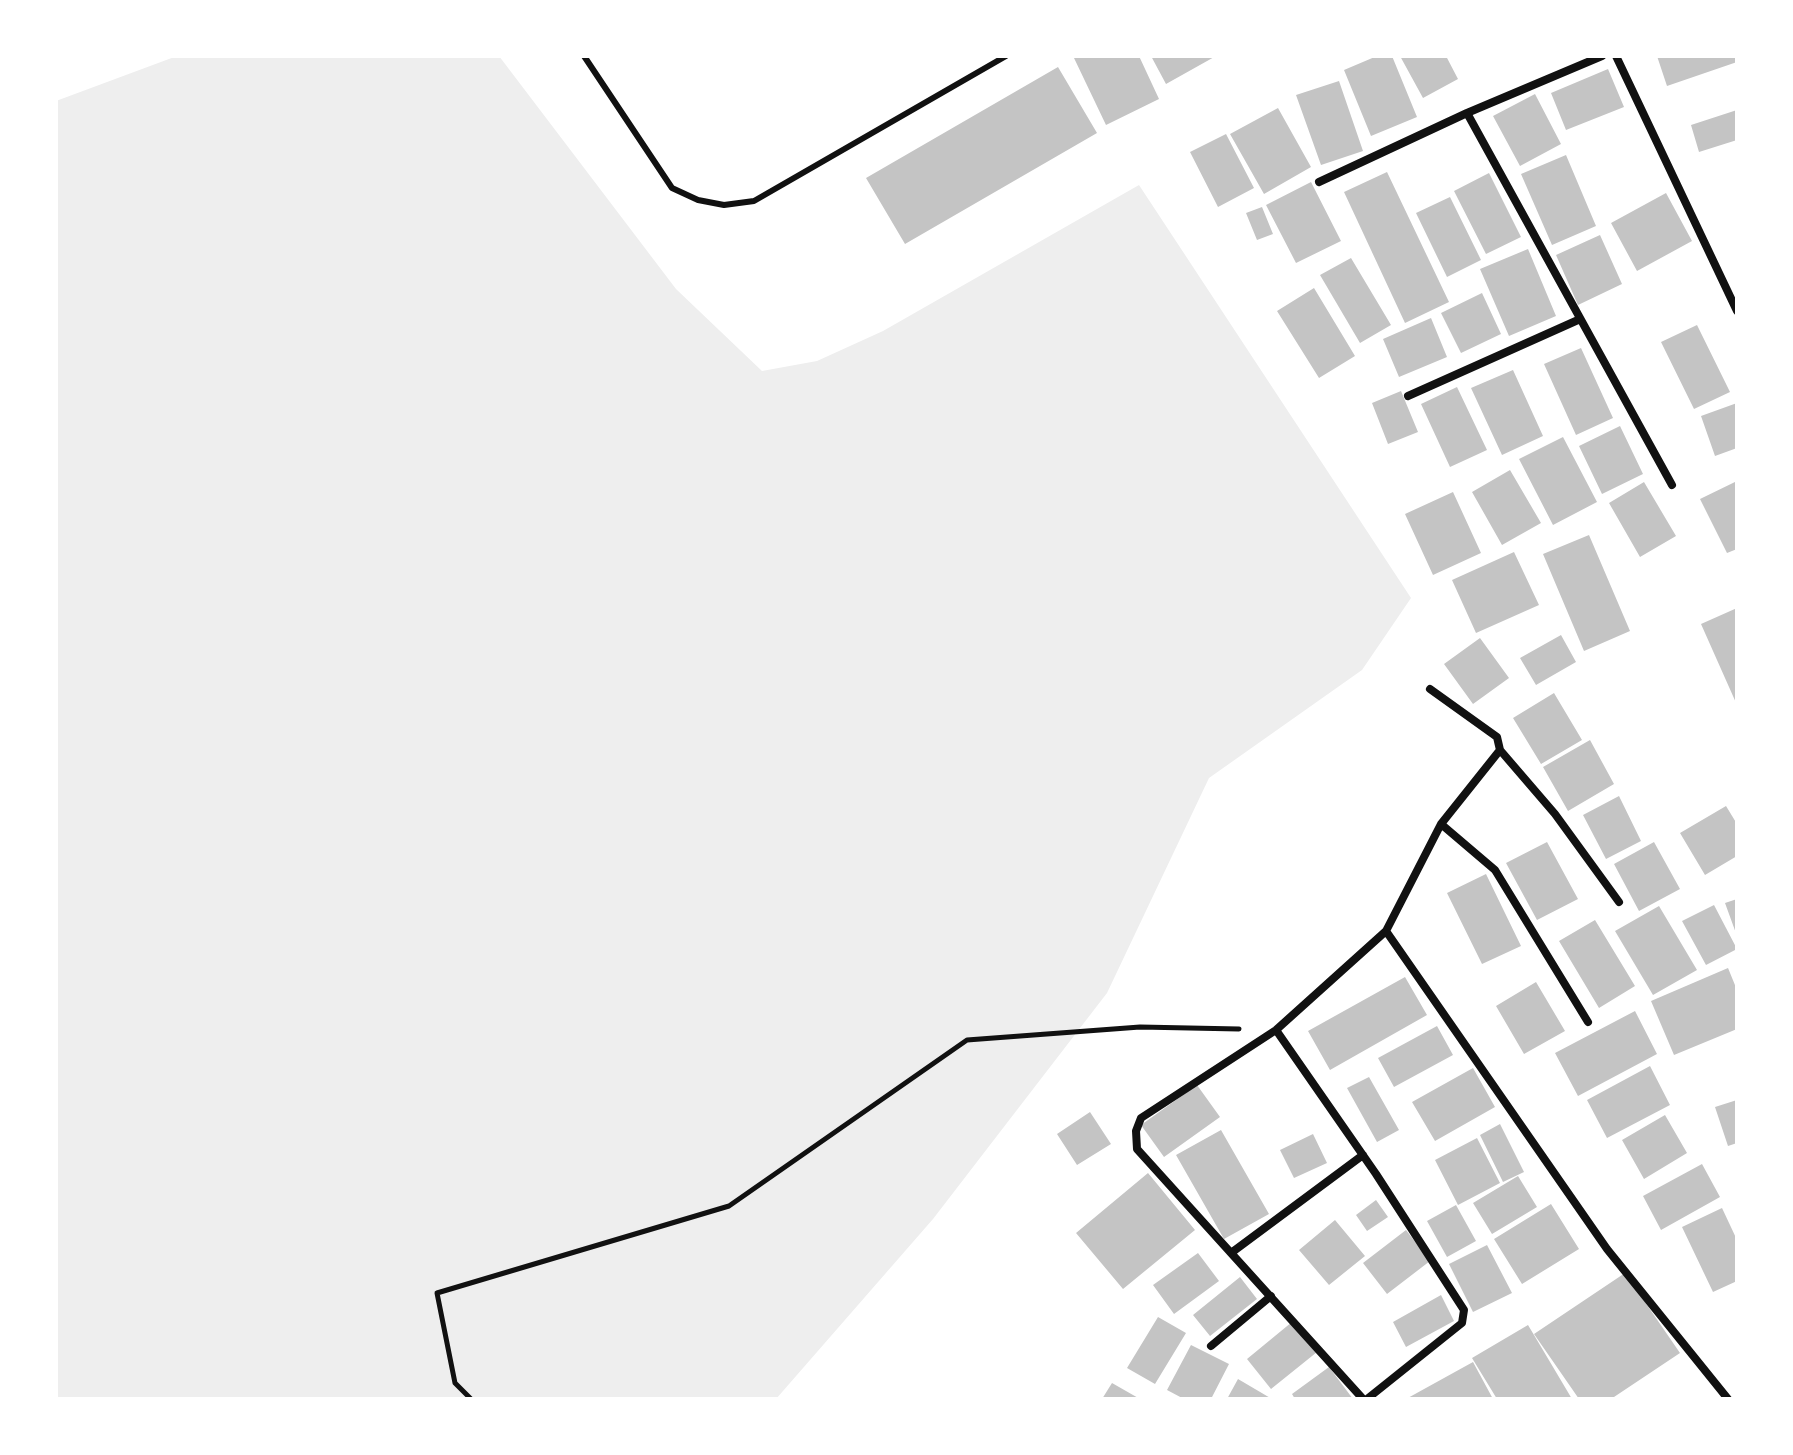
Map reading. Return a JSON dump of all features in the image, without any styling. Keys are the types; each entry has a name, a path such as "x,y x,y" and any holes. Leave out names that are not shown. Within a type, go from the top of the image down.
{"street":[{"path":"1319,182 1467,113 1602,56"},
{"path":"1616,56 1737,311"},
{"path":"1467,113 1578,320 1672,485"},
{"path":"1408,396 1578,320"},
{"path":"1430,689 1497,737 1500,750 1555,814 1619,902"},
{"path":"1276,1030 1363,1155 1464,1310 1462,1323 1365,1399 1137,1149 1136,1131 1141,1118 1276,1030 1386,931 1441,824 1500,750"},
{"path":"1441,824 1495,870 1588,1022"},
{"path":"1386,931 1607,1249 1728,1399"},
{"path":"1231,1253 1363,1155"},
{"path":"1211,1346 1271,1296"}],"lane":[{"path":"584,56 672,188 698,200 724,205 754,201 1006,56"}],"path":[{"path":"471,1399 455,1383 437,1293 729,1206 967,1040 1140,1027 1276,1030"}],"shaded area":[{"path":"177,56 499,56 676,289 762,371 817,361 883,331 1139,185 1411,598 1362,670 1209,778 1107,993 933,1219 776,1399 56,1399 56,101"}],"building":[{"path":"1139,56 1159,99 1106,125 1074,58"},
{"path":"1151,56 1216,56 1166,84"},
{"path":"1377,56 1392,56 1417,117 1371,136 1344,70"},
{"path":"1400,56 1446,56 1458,79 1423,98"},
{"path":"1657,56 1736,56 1737,62 1667,86"},
{"path":"1058,67 1097,133 905,244 866,178"},
{"path":"1608,69 1624,107 1566,130 1551,93"},
{"path":"1339,81 1363,151 1321,165 1296,95"},
{"path":"1535,94 1561,144 1520,166 1493,116"},
{"path":"1278,108 1311,167 1264,194 1230,134"},
{"path":"1737,110 1737,140 1699,152 1691,125"},
{"path":"1226,134 1254,188 1218,207 1190,152"},
{"path":"1566,155 1596,226 1552,245 1521,174"},
{"path":"1387,172 1449,302 1405,323 1344,192"},
{"path":"1489,173 1521,237 1486,254 1454,191"},
{"path":"1311,182 1341,241 1296,263 1266,205"},
{"path":"1666,193 1692,241 1637,271 1611,223"},
{"path":"1450,197 1481,260 1447,277 1416,213"},
{"path":"1262,207 1273,234 1257,240 1246,213"},
{"path":"1600,235 1622,284 1578,305 1556,255"},
{"path":"1528,249 1556,316 1509,336 1480,269"},
{"path":"1351,258 1391,325 1360,343 1320,275"},
{"path":"1314,288 1355,356 1319,378 1277,311"},
{"path":"1482,293 1501,334 1461,353 1441,313"},
{"path":"1431,318 1447,357 1399,377 1383,339"},
{"path":"1697,325 1730,392 1694,409 1661,342"},
{"path":"1581,348 1613,418 1576,435 1544,364"},
{"path":"1513,370 1543,436 1502,455 1471,388"},
{"path":"1457,387 1487,450 1450,467 1421,404"},
{"path":"1401,391 1418,432 1388,444 1372,403"},
{"path":"1737,403 1737,448 1715,456 1701,416"},
{"path":"1620,426 1643,474 1602,494 1579,446"},
{"path":"1563,437 1597,502 1553,525 1519,459"},
{"path":"1510,470 1541,523 1502,545 1472,492"},
{"path":"1737,481 1737,549 1727,553 1700,499"},
{"path":"1644,482 1676,536 1640,557 1609,503"},
{"path":"1453,492 1481,553 1433,575 1405,514"},
{"path":"1589,535 1630,631 1584,651 1543,554"},
{"path":"1514,552 1539,605 1476,633 1452,580"},
{"path":"1737,608 1737,705 1701,624"},
{"path":"1561,635 1576,662 1536,685 1520,658"},
{"path":"1480,638 1509,678 1473,704 1444,664"},
{"path":"1554,693 1582,740 1541,764 1513,718"},
{"path":"1590,740 1614,784 1568,811 1543,767"},
{"path":"1619,796 1641,841 1606,859 1583,815"},
{"path":"1726,806 1737,824 1737,856 1705,875 1680,833"},
{"path":"1547,842 1578,899 1537,920 1506,863"},
{"path":"1654,842 1680,889 1639,911 1614,864"},
{"path":"1486,874 1521,946 1482,964 1447,893"},
{"path":"1737,899 1737,936 1725,903"},
{"path":"1714,905 1737,949 1706,965 1682,921"},
{"path":"1659,906 1697,970 1653,995 1615,931"},
{"path":"1595,920 1635,986 1599,1008 1559,941"},
{"path":"1728,968 1737,990 1737,1029 1674,1055 1651,1001"},
{"path":"1405,977 1427,1015 1330,1070 1308,1031"},
{"path":"1536,982 1565,1031 1524,1054 1496,1006"},
{"path":"1635,1011 1657,1054 1578,1096 1555,1053"},
{"path":"1437,1026 1453,1055 1394,1087 1378,1058"},
{"path":"1650,1066 1670,1105 1607,1138 1587,1100"},
{"path":"1473,1068 1495,1107 1435,1141 1412,1102"},
{"path":"1369,1077 1399,1130 1377,1142 1347,1088"},
{"path":"1197,1085 1220,1117 1164,1157 1141,1125"},
{"path":"1737,1100 1737,1143 1728,1146 1715,1107"},
{"path":"1090,1112 1111,1144 1077,1165 1057,1134"},
{"path":"1665,1115 1687,1153 1644,1179 1622,1140"},
{"path":"1500,1124 1524,1172 1503,1182 1480,1135"},
{"path":"1221,1130 1269,1214 1224,1239 1176,1155"},
{"path":"1313,1134 1327,1163 1294,1178 1280,1150"},
{"path":"1477,1138 1500,1183 1458,1205 1435,1160"},
{"path":"1702,1164 1720,1197 1661,1230 1643,1196"},
{"path":"1148,1173 1195,1230 1123,1289 1076,1233"},
{"path":"1518,1176 1537,1207 1492,1234 1473,1203"},
{"path":"1376,1200 1388,1217 1367,1231 1356,1215"},
{"path":"1551,1204 1579,1249 1522,1284 1494,1239"},
{"path":"1456,1205 1476,1241 1447,1257 1427,1221"},
{"path":"1722,1208 1737,1240 1737,1281 1713,1292 1682,1227"},
{"path":"1335,1220 1365,1256 1329,1285 1299,1250"},
{"path":"1406,1230 1430,1261 1387,1294 1363,1263"},
{"path":"1487,1245 1512,1293 1473,1312 1449,1264"},
{"path":"1198,1253 1219,1281 1174,1314 1153,1285"},
{"path":"1625,1273 1680,1353 1611,1399 1579,1399 1534,1334"},
{"path":"1240,1277 1257,1299 1210,1336 1193,1315"},
{"path":"1441,1295 1454,1321 1406,1347 1393,1322"},
{"path":"1158,1317 1186,1333 1155,1384 1127,1368"},
{"path":"1292,1322 1317,1352 1271,1389 1247,1359"},
{"path":"1528,1325 1572,1399 1497,1399 1472,1358"},
{"path":"1191,1345 1229,1364 1211,1399 1184,1399 1167,1390"},
{"path":"1473,1362 1493,1399 1406,1399"},
{"path":"1329,1367 1353,1399 1295,1399 1292,1394"},
{"path":"1238,1379 1272,1399 1227,1399"},
{"path":"1112,1383 1140,1399 1102,1399"}]}
